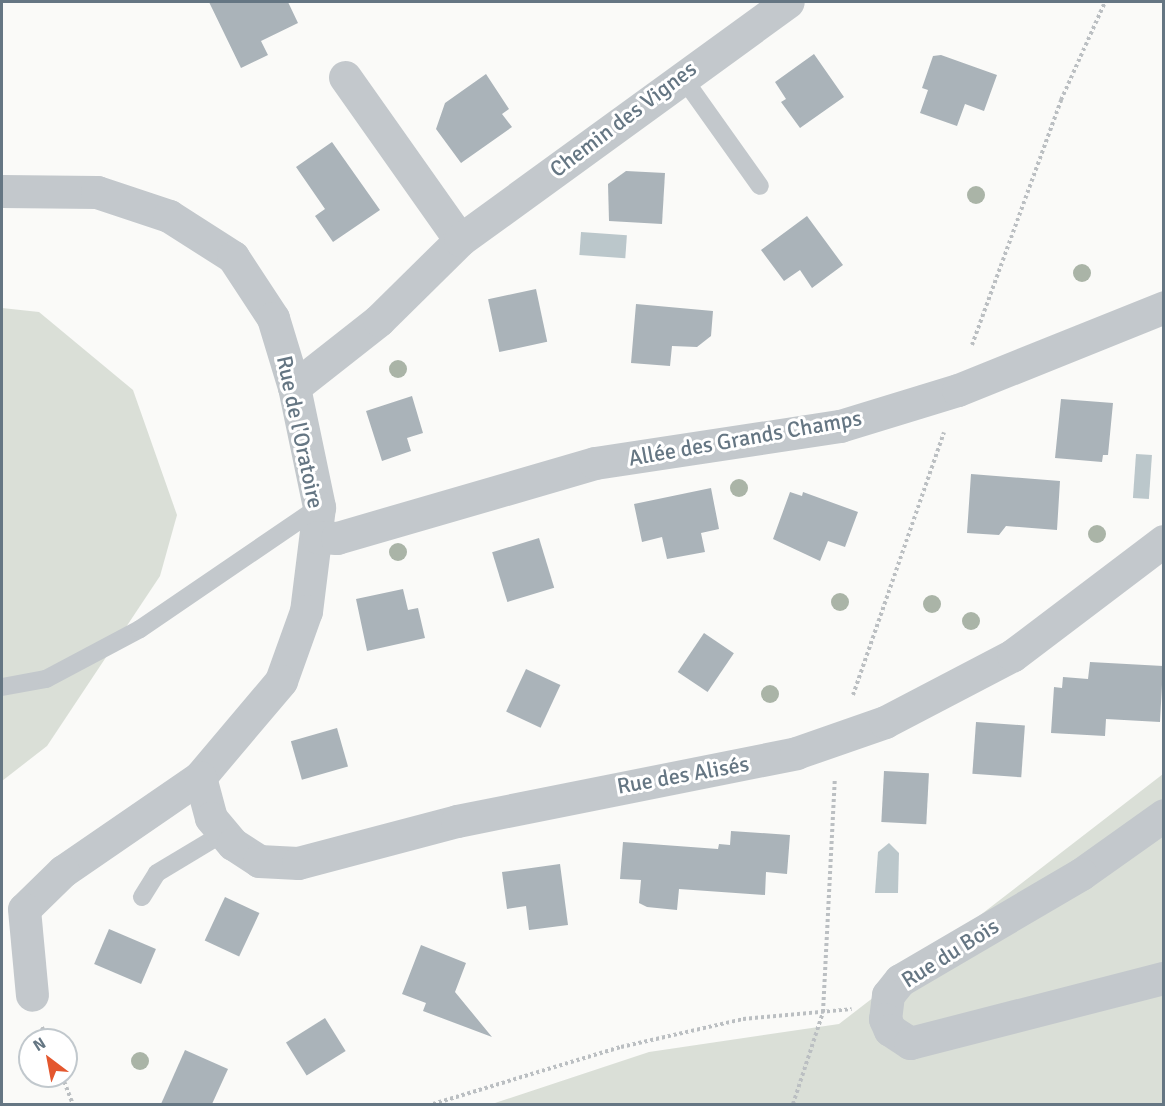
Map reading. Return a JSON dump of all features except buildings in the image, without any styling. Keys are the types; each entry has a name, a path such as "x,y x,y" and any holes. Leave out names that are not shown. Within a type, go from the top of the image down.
{"street":[{"name":"Chemin des Vignes","path":"294,387 379,320 460,240 681,75 788,2"},
{"path":"345,77 460,240"},
{"name":"Rue de l'Oratoire","path":"2,191 97,192 169,216 233,257 273,318 294,387 318,522 306,611 280,681 200,777 63,871 24,909 32,995"},
{"name":"Allée des Grands Champs","path":"318,522 338,538 595,463 840,426 958,390 1164,307"},
{"name":"Rue des Alisés","path":"200,777 212,818 222,834 259,861 298,862 457,821 740,766 843,739 1013,655 1164,541"},
{"name":"Rue du Bois","path":"1164,815 1081,874 900,980 888,995 885,1019 890,1030 910,1043 1164,978"}],"lane":[{"path":"681,75 760,186"},
{"path":"2,687 46,680 140,629 318,522"},
{"path":"142,897 157,873 222,834"}],"path":[{"path":"958,390 1061,100 1105,2"},
{"path":"433,1104 621,1047 743,1019 823,1012 793,1104"},
{"path":"67,1088 73,1104"}],"shaded area":[{"path":"581,232 627,235 625,258 579,255"},
{"path":"2,308 39,312 133,390 177,515 160,576 47,746 2,781"},
{"path":"1136,454 1152,455 1149,499 1133,498"},
{"path":"1163,774 1163,1104 492,1104 649,1052 839,1024"},
{"path":"889,843 899,853 898,893 875,893 878,852"}]}
